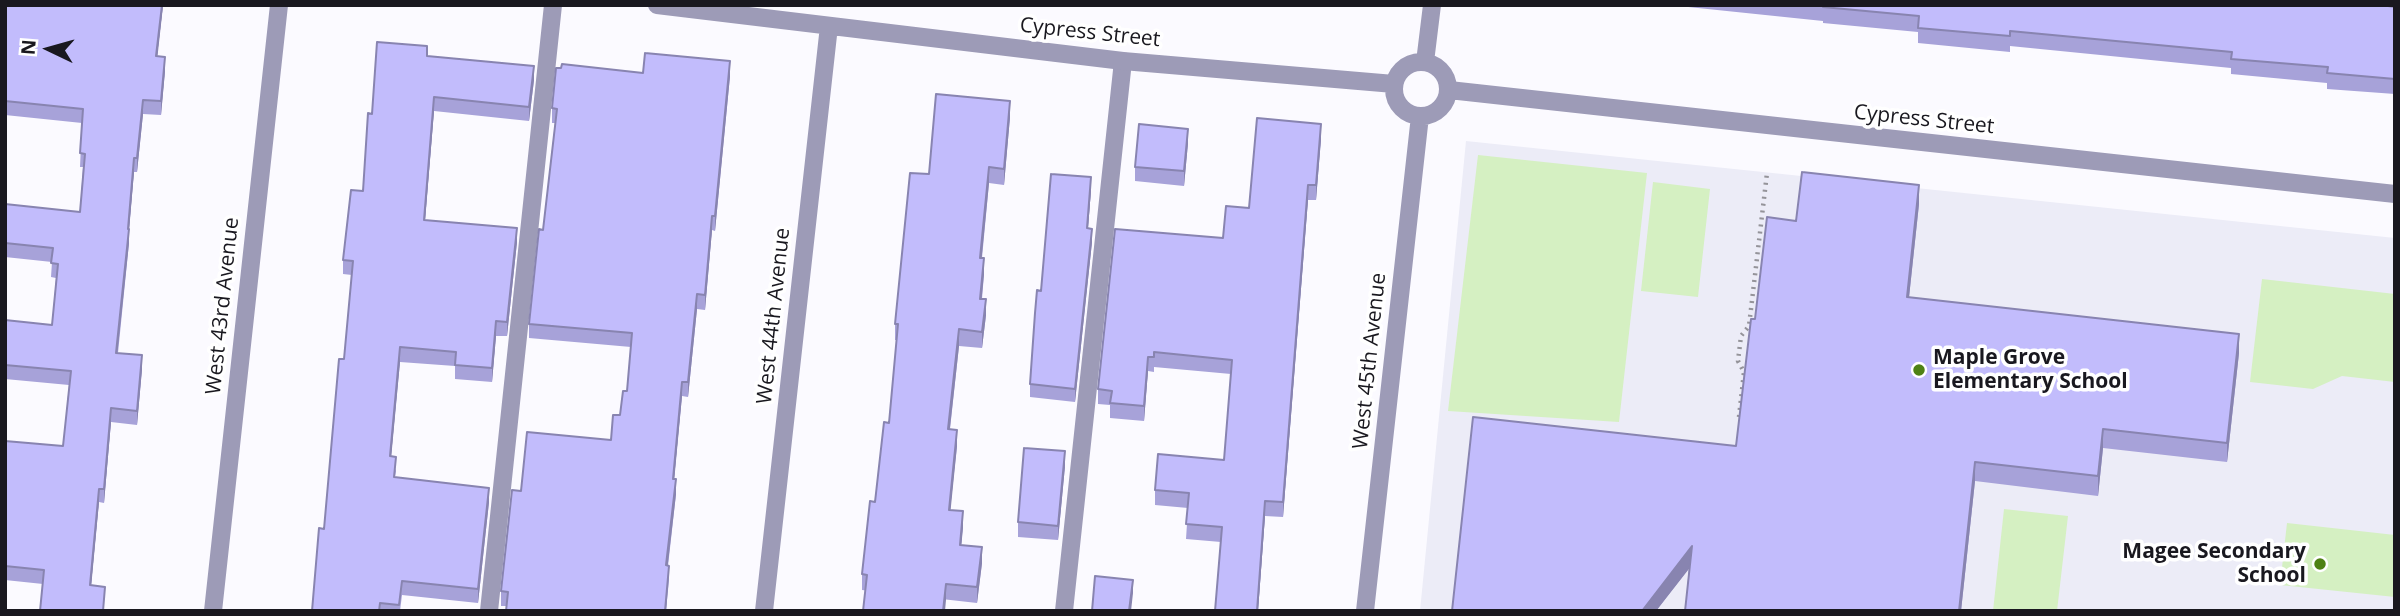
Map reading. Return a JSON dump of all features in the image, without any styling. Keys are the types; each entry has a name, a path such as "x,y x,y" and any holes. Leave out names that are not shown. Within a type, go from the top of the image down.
{"street":[{"name":"West 43rd Avenue","path":"213,611 279,5"},
{"path":"489,611 553,5"},
{"name":"Cypress Street","path":"657,5 1123,61 1394,84"},
{"path":"1425,62 1432,5"},
{"name":"West 44th Avenue","path":"764,611 829,26"},
{"path":"1064,611 1123,61"},
{"path":"1425,62 1439,68 1448,82 1449,90 1447,99 1436,111 1420,116 1411,114 1398,102 1394,84 1402,69 1409,64 1425,62"},
{"name":"Cypress Street","path":"1449,90 2395,194"},
{"name":"West 45th Avenue","path":"1365,611 1420,116"}],"path":[{"path":"1739,417 1744,372 1738,361 1741,336 1749,326 1767,173"}],"shaded area":[{"name":"Maple Grove Elementary School","path":"1466,141 2395,238 2395,611 1420,611"}],"green space":[{"path":"1478,155 1647,173 1619,422 1448,411"},
{"path":"1653,182 1710,189 1698,297 1641,291"},
{"path":"2262,279 2395,294 2395,382 2342,376 2313,389 2250,382"},
{"path":"2004,509 2068,516 2057,611 1993,611"},
{"path":"2287,523 2395,535 2395,597 2280,585"}],"building":[{"path":"5,5 162,5 156,56 165,57 161,101 143,100 137,158 134,158 116,353 142,355 137,411 111,408 104,489 99,489 90,585 105,587 103,611 40,611 44,570 5,566 5,441 63,446 71,371 5,365 5,320 52,325 58,264 51,263 53,248 5,243 5,204 80,212 85,154 80,153 83,109 5,101"},
{"path":"1823,5 2388,5 2395,7 2395,79 2327,73 2328,67 2231,59 2232,52 2010,31 2010,36 1918,28 1919,16"},
{"path":"377,42 427,46 427,56 534,66 529,107 434,97 424,220 517,228 507,322 496,321 492,368 455,365 456,352 400,347 390,456 396,457 394,477 489,488 478,589 402,581 399,605 380,603 379,611 312,611 319,528 324,529 339,359 344,359 353,261 343,260 351,190 363,191 368,113 372,114"},
{"path":"645,53 730,61 705,295 697,294 688,382 682,382 673,479 676,479 666,565 669,566 665,611 506,611 508,592 501,591 512,490 521,491 527,432 611,440 613,415 620,415 623,391 627,391 632,333 529,324 539,229 543,230 557,109 552,108 556,68 561,68 562,64 643,73"},
{"path":"936,94 1010,101 1004,169 989,167 980,258 984,258 980,299 986,299 982,332 959,329 948,429 957,430 949,510 963,511 960,545 982,547 977,587 946,584 943,611 863,611 867,575 862,574 870,501 875,502 884,422 889,423 898,324 895,324 910,173 929,174"},
{"path":"1257,118 1321,124 1316,185 1308,185 1283,502 1265,501 1257,611 1215,611 1222,527 1186,524 1189,493 1155,490 1158,454 1224,460 1232,360 1154,352 1154,357 1148,357 1144,406 1110,403 1112,391 1098,389 1115,229 1223,238 1226,206 1249,208"},
{"path":"1139,124 1188,129 1184,171 1135,167"},
{"path":"1802,172 1919,185 1907,297 2239,334 2227,443 2103,429 2098,476 1975,462 1959,611 1685,611 1692,546 1642,611 1452,611 1473,417 1736,446 1751,319 1755,319 1767,217 1796,221"},
{"path":"1051,174 1091,177 1087,228 1092,229 1075,389 1030,384 1037,290 1041,291"},
{"path":"1024,448 1065,451 1058,526 1018,522"},
{"path":"1095,576 1133,580 1129,611 1092,611"}],"place":[{"name":"Maple Grove Elementary School","path":"1919,370"},
{"name":"Magee Secondary School","path":"2320,564"}]}
